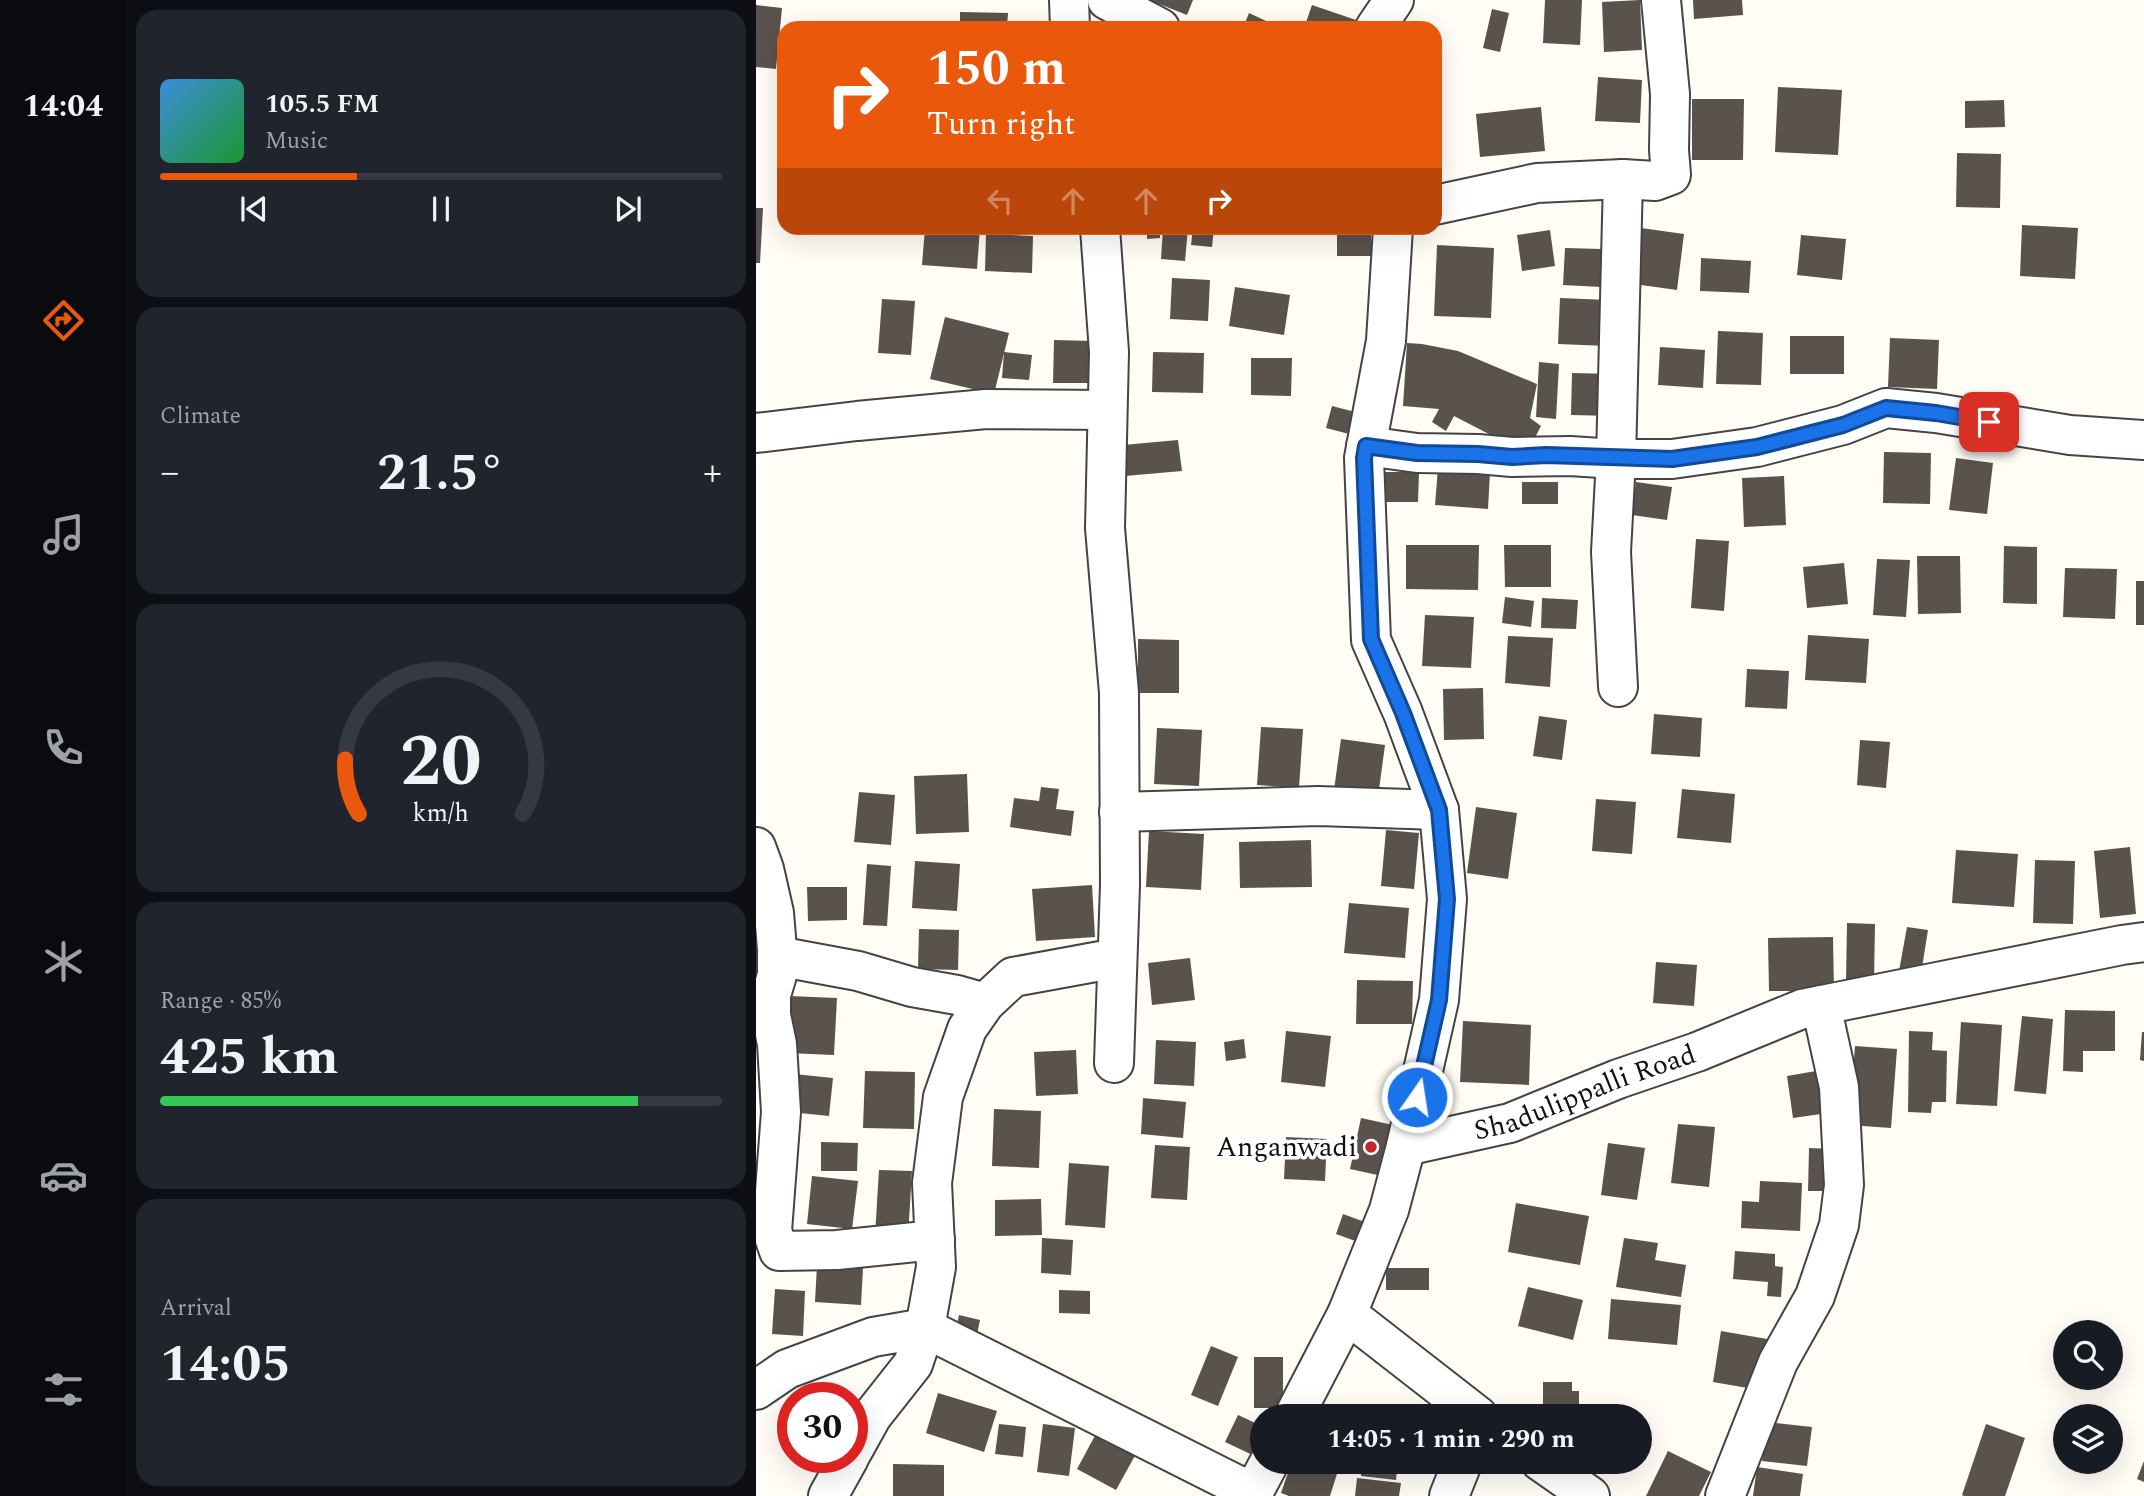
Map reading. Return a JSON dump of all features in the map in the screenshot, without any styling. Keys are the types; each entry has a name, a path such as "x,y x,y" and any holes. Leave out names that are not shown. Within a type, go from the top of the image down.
{"street":[{"path":"1069,0 1070,21"},
{"path":"1107,0 1147,21"},
{"path":"1380,21 1394,0"},
{"path":"1442,203 1536,183 1623,179 1656,181 1671,175 1670,94 1661,0"},
{"path":"1618,687 1611,551 1623,179"},
{"path":"1101,235 1109,352 1105,528 1118,694 1120,884 1114,1063"},
{"path":"1300,1404 1347,1314 1389,1210 1439,1000 1447,899 1439,810 1403,713 1371,639 1364,458 1386,341 1393,235"},
{"path":"1366,446 1417,453 1672,459 1757,447 1843,425 1886,408 1936,413 2070,435 2144,440"},
{"path":"756,433 986,409 1107,411"},
{"path":"1119,812 1318,806 1439,810"},
{"path":"756,847 774,913 777,956 771,1015 777,1044 781,1112 772,1231 779,1251 837,1250 935,1240"},
{"name":"Shadulippalli Road","path":"1406,1146 1510,1123 1802,1009 2144,942"},
{"path":"777,956 858,971 912,987 985,1003"},
{"path":"868,1423 913,1364 925,1328 936,1266 932,1183 943,1097 967,1029 985,1003 1013,977 1117,958"},
{"path":"1725,1496 1778,1362 1815,1296 1839,1225 1844,1185 1839,1087 1821,1005"},
{"path":"1347,1314 1463,1404"},
{"path":"756,1390 787,1369 873,1337 925,1328 1258,1487"},
{"path":"828,1496 841,1473"},
{"path":"1449,1496 1458,1474"},
{"path":"1559,1474 1590,1496"}],"building":[{"path":"1149,0 1193,0 1187,15"},
{"path":"1545,0 1582,0 1580,45 1543,43"},
{"path":"1640,0 1642,50 1604,52 1602,2"},
{"path":"1693,0 1742,0 1743,15 1694,19"},
{"path":"756,5 782,8 781,21 777,21 776,69 756,67"},
{"path":"1312,5 1356,20 1356,21 1306,21"},
{"path":"1492,9 1509,13 1500,52 1483,48"},
{"path":"960,12 1008,13 1007,21 960,21"},
{"path":"1249,13 1266,21 1246,21"},
{"path":"1598,77 1642,80 1640,123 1595,121"},
{"path":"1778,87 1842,90 1838,155 1775,152"},
{"path":"1692,99 1744,99 1743,160 1692,160"},
{"path":"2004,100 2005,127 1965,128 1965,101"},
{"path":"1541,107 1545,151 1480,157 1476,114"},
{"path":"1957,153 2001,154 2000,208 1956,207"},
{"path":"756,208 763,208 760,263 756,263"},
{"path":"2022,225 2078,228 2075,279 2020,276"},
{"path":"1641,228 1684,234 1677,290 1634,284"},
{"path":"1550,230 1555,266 1522,271 1517,235"},
{"path":"924,235 979,235 977,269 922,265"},
{"path":"986,235 1033,236 1032,273 985,271"},
{"path":"1147,235 1160,235 1160,238 1147,239"},
{"path":"1163,235 1187,235 1185,261 1161,259"},
{"path":"1192,235 1213,235 1212,247 1191,245"},
{"path":"1337,235 1371,235 1371,256 1337,256"},
{"path":"1801,235 1846,239 1842,280 1797,275"},
{"path":"1437,245 1494,248 1491,318 1434,316"},
{"path":"1565,248 1602,249 1601,287 1563,285"},
{"path":"1701,258 1751,261 1749,293 1700,291"},
{"path":"1172,278 1210,280 1208,321 1170,319"},
{"path":"1235,287 1290,295 1284,335 1229,326"},
{"path":"1560,298 1608,300 1607,346 1558,344"},
{"path":"882,299 915,301 911,355 878,353"},
{"path":"945,317 1009,333 994,394 930,379"},
{"path":"1718,331 1763,333 1761,385 1716,384"},
{"path":"1790,336 1844,336 1844,374 1790,374"},
{"path":"1890,338 1939,340 1937,389 1888,387"},
{"path":"1054,340 1095,341 1095,383 1053,383"},
{"path":"1407,343 1458,351 1537,384 1530,418 1541,426 1528,451 1512,446 1454,416 1446,431 1432,422 1439,409 1403,406"},
{"path":"1660,347 1705,350 1703,388 1658,385"},
{"path":"1004,352 1032,355 1029,380 1002,378"},
{"path":"1153,352 1204,353 1203,393 1152,392"},
{"path":"1251,358 1292,358 1291,396 1251,395"},
{"path":"1539,362 1559,364 1556,419 1536,417"},
{"path":"1572,373 1615,374 1614,416 1571,415"},
{"path":"1332,406 1359,413 1353,435 1326,428"},
{"path":"1178,440 1182,471 1125,476 1123,445"},
{"path":"1884,452 1931,453 1930,504 1883,503"},
{"path":"1956,458 1993,463 1987,514 1949,510"},
{"path":"1438,468 1490,472 1488,509 1435,505"},
{"path":"1379,472 1419,472 1418,502 1379,502"},
{"path":"1784,476 1786,525 1744,527 1742,478"},
{"path":"1522,482 1558,482 1558,504 1522,504"},
{"path":"1636,482 1672,487 1667,520 1632,515"},
{"path":"1696,539 1729,541 1724,611 1691,608"},
{"path":"1406,545 1479,545 1478,590 1406,589"},
{"path":"1504,545 1551,545 1551,587 1505,587"},
{"path":"2004,546 2037,547 2037,604 2003,603"},
{"path":"1917,556 1960,556 1961,613 1918,614"},
{"path":"1877,559 1910,560 1906,617 1873,615"},
{"path":"1844,563 1848,604 1807,608 1803,567"},
{"path":"2065,568 2117,569 2115,619 2063,617"},
{"path":"2136,581 2144,581 2144,625 2136,625"},
{"path":"1505,597 1534,601 1531,627 1502,623"},
{"path":"1542,598 1578,600 1576,629 1541,628"},
{"path":"1425,615 1474,617 1471,668 1422,666"},
{"path":"1808,635 1869,639 1866,683 1805,680"},
{"path":"1508,636 1553,638 1550,687 1505,683"},
{"path":"1138,639 1179,640 1179,693 1138,693"},
{"path":"1747,669 1789,671 1787,709 1745,707"},
{"path":"1483,688 1484,739 1444,740 1443,689"},
{"path":"1654,714 1702,718 1700,757 1651,754"},
{"path":"1539,716 1567,720 1562,760 1533,756"},
{"path":"1261,727 1303,729 1299,788 1257,785"},
{"path":"1157,728 1202,730 1199,786 1154,784"},
{"path":"1341,739 1385,745 1378,797 1334,790"},
{"path":"1860,740 1890,742 1886,788 1857,785"},
{"path":"967,774 969,832 916,834 914,776"},
{"path":"1041,787 1059,789 1056,809 1074,811 1071,836 1010,827 1014,798 1039,801"},
{"path":"1682,789 1735,794 1731,843 1677,838"},
{"path":"859,792 895,795 891,845 854,842"},
{"path":"1596,799 1636,802 1632,854 1592,851"},
{"path":"1476,807 1517,813 1508,879 1467,873"},
{"path":"1386,830 1419,833 1414,889 1381,886"},
{"path":"1149,831 1204,834 1201,890 1146,887"},
{"path":"1311,840 1312,887 1240,888 1239,842"},
{"path":"2130,847 2136,914 2100,918 2094,851"},
{"path":"1956,850 2018,854 2014,907 1952,903"},
{"path":"2035,860 2075,861 2073,924 2033,923"},
{"path":"915,861 960,864 957,911 912,908"},
{"path":"867,864 891,866 887,926 863,925"},
{"path":"1092,885 1095,937 1036,941 1032,889"},
{"path":"807,887 847,887 847,920 808,921"},
{"path":"1349,903 1409,908 1405,958 1344,953"},
{"path":"1847,923 1875,924 1874,982 1846,981"},
{"path":"1907,927 1928,930 1921,974 1899,971"},
{"path":"919,929 959,930 958,970 918,969"},
{"path":"1833,937 1834,991 1769,991 1768,938"},
{"path":"1190,958 1195,1000 1152,1005 1148,963"},
{"path":"1656,962 1697,965 1694,1006 1653,1003"},
{"path":"1357,980 1413,981 1412,1024 1356,1024"},
{"path":"790,996 837,998 834,1055 787,1053"},
{"path":"2065,1010 2115,1011 2115,1051 2083,1051 2083,1072 2063,1071"},
{"path":"2022,1016 2053,1019 2046,1094 2014,1091"},
{"path":"1463,1021 1531,1025 1529,1085 1460,1082"},
{"path":"1961,1022 2002,1025 1997,1106 1956,1104"},
{"path":"1286,1031 1331,1036 1325,1087 1281,1082"},
{"path":"1909,1031 1933,1032 1932,1050 1947,1051 1946,1102 1932,1102 1931,1113 1908,1112"},
{"path":"2144,1032 2144,1061 2140,1060"},
{"path":"1244,1039 1246,1058 1226,1061 1224,1042"},
{"path":"1156,1040 1196,1042 1194,1086 1154,1084"},
{"path":"1855,1046 1897,1049 1891,1128 1849,1125"},
{"path":"1076,1050 1078,1094 1036,1096 1034,1052"},
{"path":"1822,1070 1828,1113 1793,1118 1787,1076"},
{"path":"865,1071 915,1072 914,1129 863,1128"},
{"path":"794,1074 833,1078 829,1116 790,1112"},
{"path":"1143,1098 1186,1102 1183,1138 1141,1134"},
{"path":"994,1109 1041,1111 1039,1168 992,1166"},
{"name":"Anganwadi","path":"1361,1118 1393,1125 1382,1176 1350,1169"},
{"path":"1678,1124 1715,1127 1709,1187 1671,1183"},
{"path":"1286,1137 1327,1139 1325,1181 1284,1179"},
{"path":"821,1142 858,1143 857,1171 821,1171"},
{"path":"1608,1143 1645,1148 1637,1200 1601,1195"},
{"path":"1155,1145 1190,1147 1187,1200 1151,1198"},
{"path":"1809,1148 1833,1149 1832,1191 1808,1191"},
{"path":"1069,1163 1109,1166 1105,1228 1065,1225"},
{"path":"879,1170 912,1171 908,1237 875,1235"},
{"path":"812,1176 858,1181 852,1229 807,1224"},
{"path":"1760,1181 1802,1183 1800,1231 1741,1228 1742,1201 1759,1202"},
{"path":"1041,1199 1042,1235 995,1236 995,1200"},
{"path":"1516,1203 1589,1216 1580,1265 1508,1252"},
{"path":"1343,1214 1365,1222 1358,1242 1336,1234"},
{"path":"1042,1238 1073,1240 1071,1275 1041,1273"},
{"path":"1624,1238 1658,1243 1655,1260 1686,1265 1681,1297 1616,1287"},
{"path":"1735,1251 1775,1254 1775,1266 1783,1267 1781,1297 1767,1296 1768,1282 1733,1279"},
{"path":"817,1265 863,1268 861,1305 815,1302"},
{"path":"1386,1268 1429,1268 1429,1290 1386,1290"},
{"path":"1528,1287 1583,1300 1573,1340 1518,1326"},
{"path":"775,1289 805,1291 803,1336 772,1334"},
{"path":"1059,1290 1090,1291 1090,1314 1059,1313"},
{"path":"1611,1299 1681,1305 1677,1345 1608,1339"},
{"path":"959,1315 980,1320 975,1344 954,1339"},
{"path":"1721,1331 1767,1339 1759,1390 1713,1382"},
{"path":"1211,1346 1238,1357 1218,1406 1191,1395"},
{"path":"1254,1357 1283,1357 1283,1404 1254,1404"},
{"path":"1543,1382 1572,1382 1572,1391 1579,1391 1579,1404 1543,1404"},
{"path":"938,1393 997,1411 984,1452 926,1433"},
{"path":"1238,1415 1250,1420 1250,1454 1225,1442"},
{"path":"1767,1422 1812,1427 1807,1466 1762,1461"},
{"path":"999,1424 1026,1427 1023,1457 995,1454"},
{"path":"1043,1424 1075,1428 1069,1476 1037,1472"},
{"path":"1986,1424 2025,1438 2005,1496 1964,1496 1962,1495"},
{"path":"1098,1430 1137,1452 1116,1490 1077,1469"},
{"path":"1668,1451 1711,1472 1699,1496 1646,1496"},
{"path":"2144,1461 2144,1482 2137,1479"},
{"path":"893,1464 944,1465 944,1496 893,1496"},
{"path":"1757,1467 1803,1474 1800,1496 1753,1496"},
{"path":"1288,1474 1337,1474 1330,1496 1289,1496 1281,1493"},
{"path":"1361,1474 1397,1474 1396,1480"},
{"path":"1357,1478 1401,1483 1399,1496 1355,1496"}],"place":[{"name":"Anganwadi","path":"1371,1147"}],"route":[{"path":"1417,1097 1439,1000 1447,899 1439,810 1403,713 1371,639 1364,458 1366,446 1417,453 1672,459 1757,447 1843,425 1886,408 1989,422"}]}
